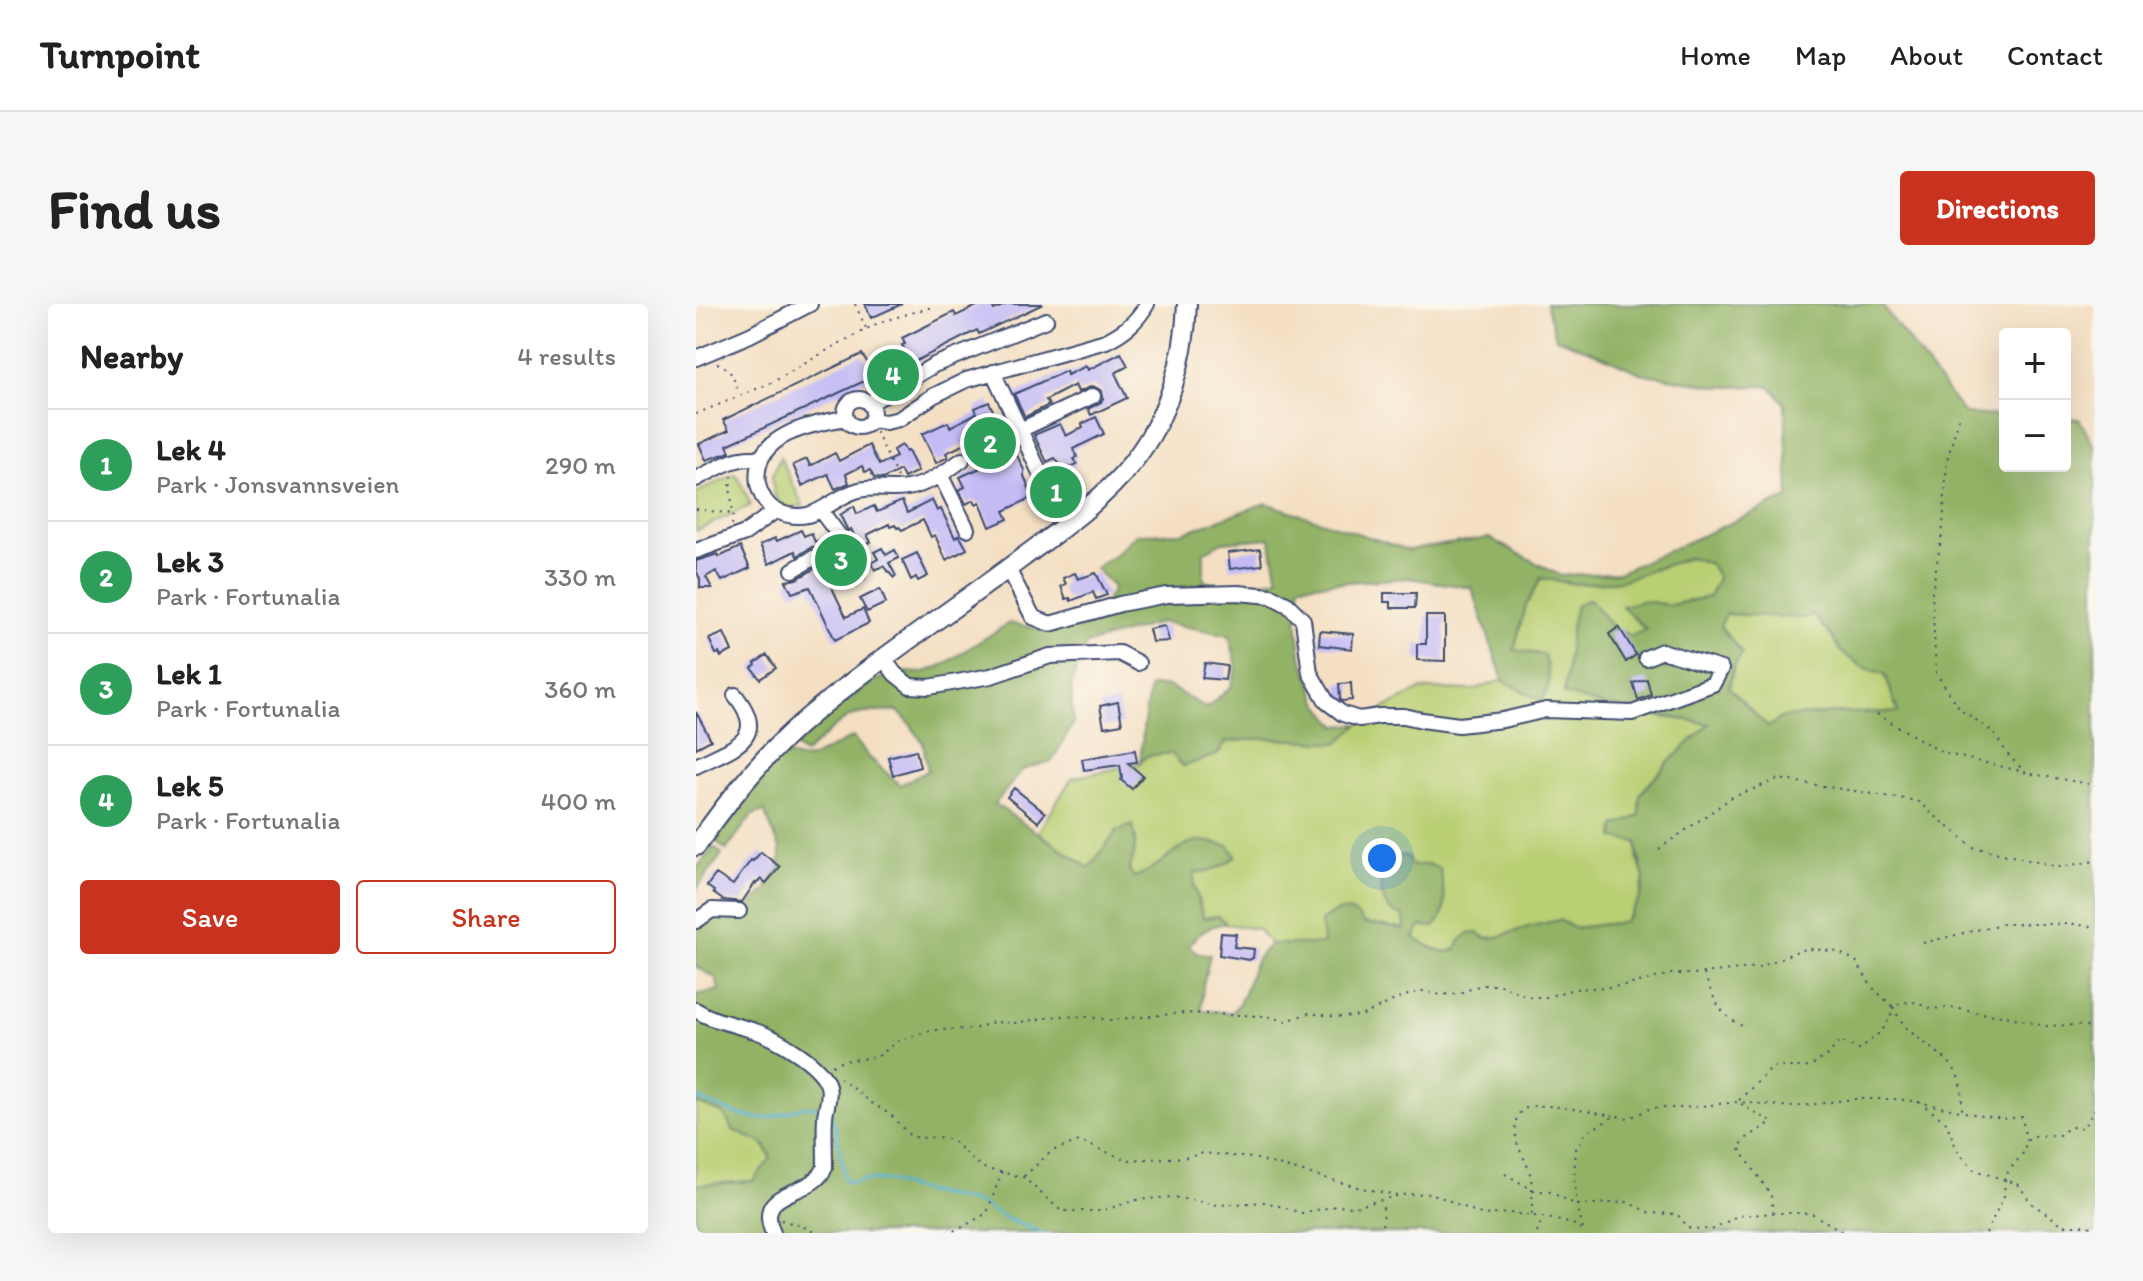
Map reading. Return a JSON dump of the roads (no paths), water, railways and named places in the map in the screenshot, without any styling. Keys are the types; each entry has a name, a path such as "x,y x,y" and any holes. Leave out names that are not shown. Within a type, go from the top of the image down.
{"main road":[{"path":"696,846 748,776 814,712 1008,569 1095,502 1120,477 1142,449 1160,418 1182,349 1187,304"}],"street":[{"path":"701,356 810,304"},
{"path":"871,420 886,422 899,419 949,387 1106,341 1135,322 1147,304"},
{"path":"869,404 946,359 1046,320"},
{"path":"993,372 1041,475"},
{"path":"1020,430 1093,396"},
{"path":"861,400 869,404 873,412 868,424 860,427 851,425 846,418 846,408 852,401 861,400"},
{"path":"846,418 812,424 792,432 776,441 760,459 760,490 775,511 798,515 821,511 854,491 918,486 941,476 962,460"},
{"path":"696,479 736,460 760,459"},
{"path":"941,476 967,529"},
{"path":"696,551 745,533 775,511"},
{"path":"793,570 824,555 844,580 851,580 858,574 855,557 821,511"},
{"path":"1008,569 1033,617 1050,624 1120,604 1167,595 1238,593 1271,596 1288,605 1303,620 1310,673 1327,702 1343,714 1359,719 1404,716 1459,725 1503,720 1546,710 1632,713 1713,684 1721,669 1662,651 1646,658"},
{"path":"884,659 895,674 910,686 929,687 991,676 1050,656 1119,653 1138,663"},
{"path":"696,766 732,748 749,734 749,718 735,695"},
{"path":"696,921 712,910 739,911"},
{"path":"696,1010 707,1018 758,1032 802,1057 820,1072 827,1083 825,1167 822,1174 806,1187 790,1192 771,1206 769,1217 773,1233"}],"waterway":[{"path":"696,1098 730,1112 758,1118 803,1107 816,1107"},
{"path":"831,1116 845,1181 889,1181 979,1203 1007,1219 1043,1233"}],"place":[{"name":"Lek 5","path":"893,375"},
{"name":"Lek 3","path":"990,443"},
{"name":"Lek 4","path":"1056,492"},
{"name":"Lek 1","path":"841,560"}]}
